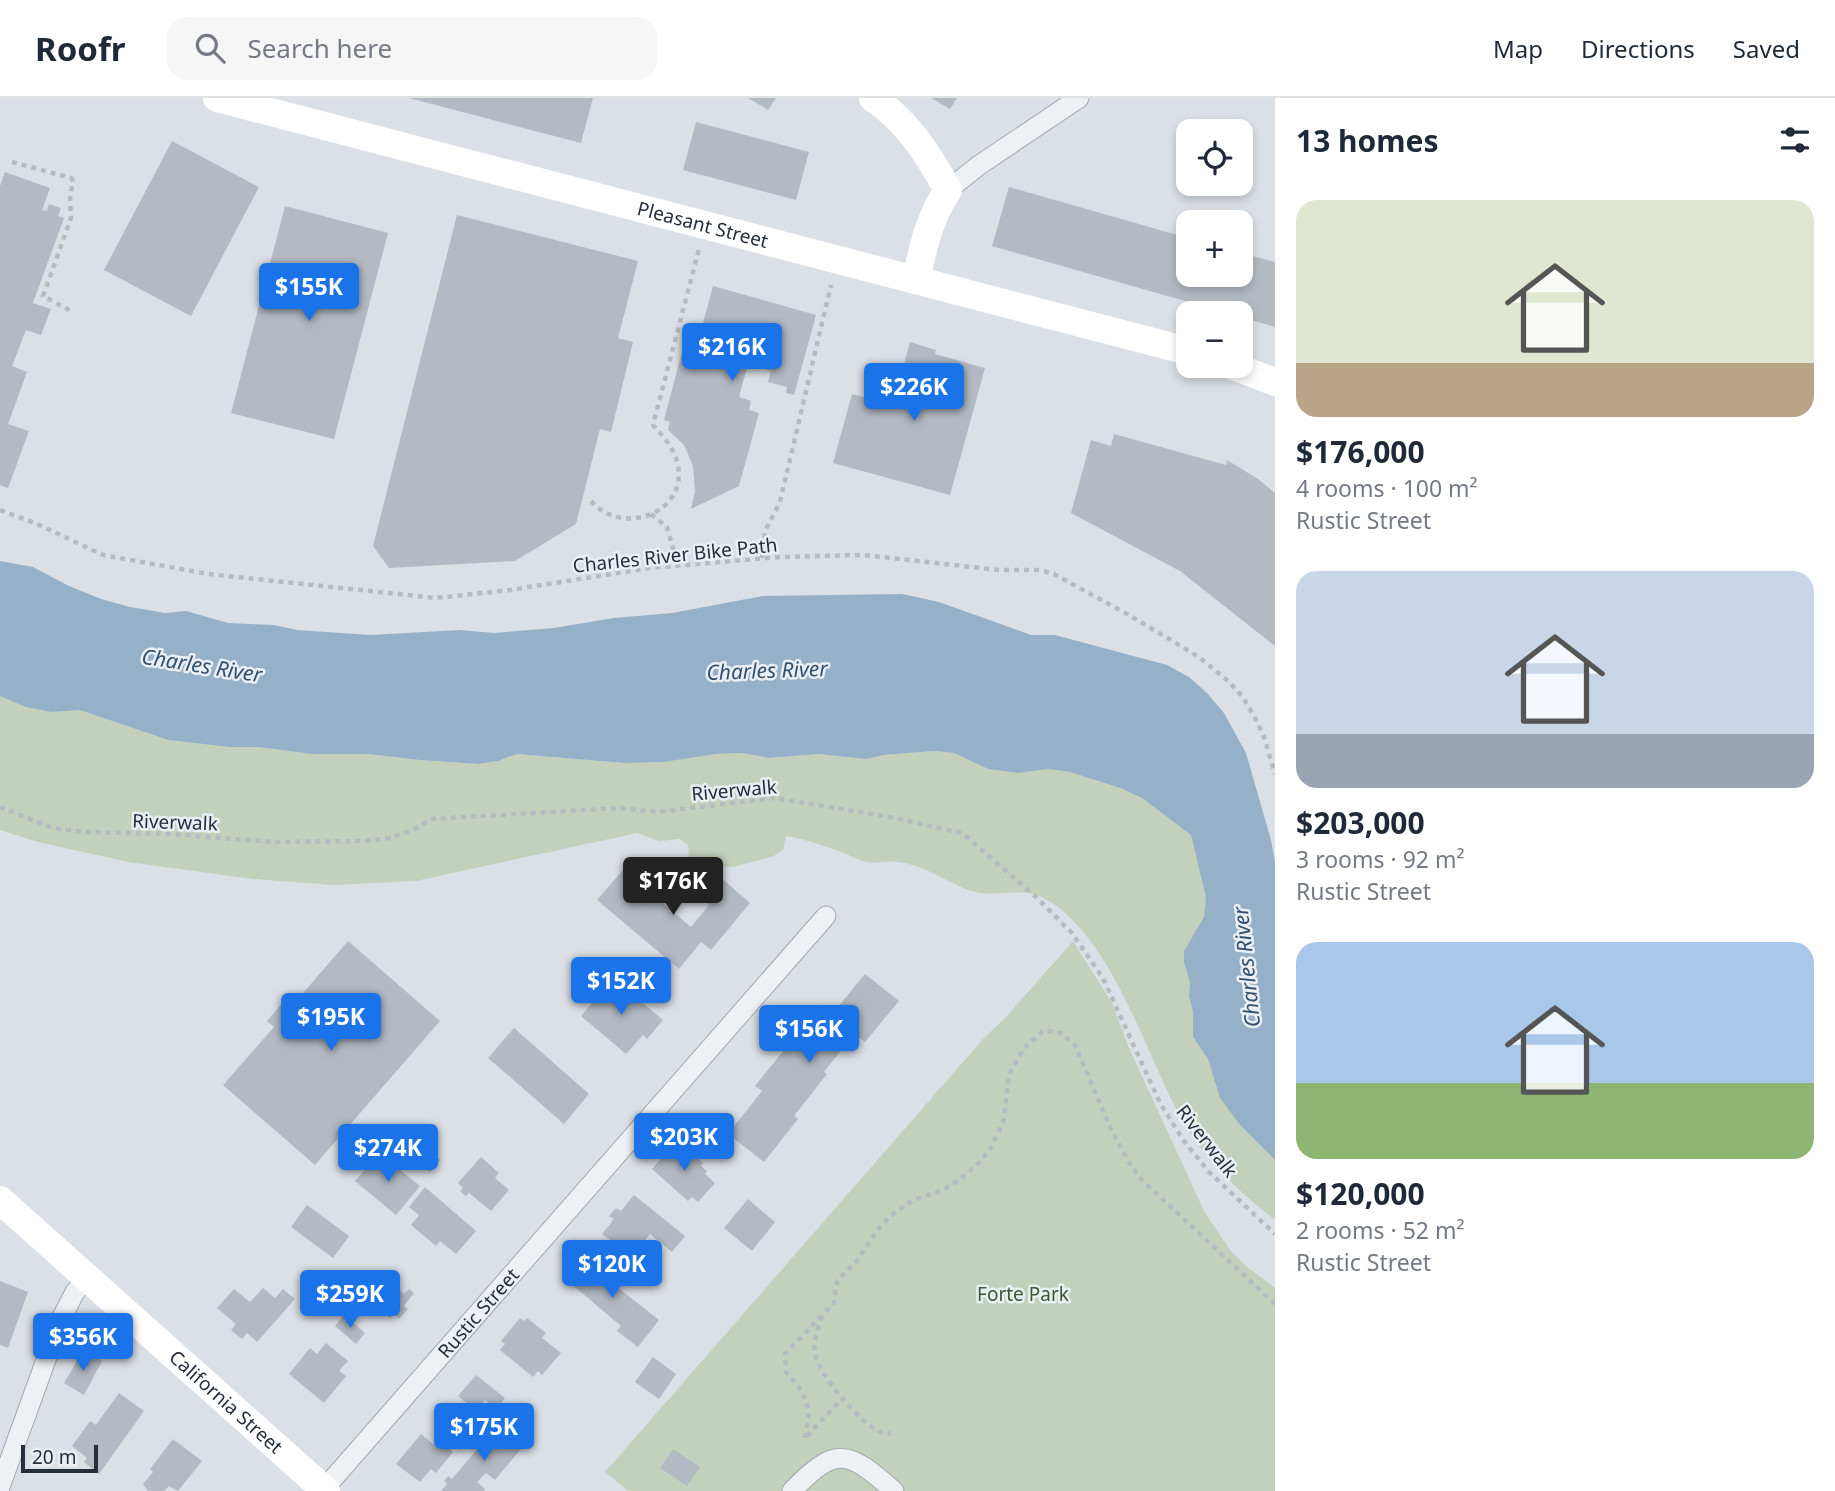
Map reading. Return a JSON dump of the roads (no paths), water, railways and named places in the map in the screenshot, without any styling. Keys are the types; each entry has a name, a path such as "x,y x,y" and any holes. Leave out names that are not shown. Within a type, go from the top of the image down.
{"street":[{"name":"Pleasant Street","path":"217,98 1176,348"},
{"path":"873,98 908,127 929,155 948,190"},
{"path":"916,281 928,226 948,190 978,166 1079,98"},
{"path":"1253,374 1275,382"},
{"name":"Rustic Street","path":"325,1490 826,916"},
{"name":"California Street","path":"0,1200 325,1490"},
{"path":"0,1487 60,1321 75,1292 87,1278"},
{"path":"792,1491 822,1462 838,1456 854,1460 894,1491"}],"water":[{"name":"Charles River","path":"0,561 33,567 69,586 130,607 165,613 186,611 228,623 370,635 460,630 494,633 554,628 614,618 672,613 763,596 902,594 939,602 1031,635 1055,635 1167,665 1189,677 1224,713 1246,753 1271,840 1275,862 1275,1160 1240,1125 1220,1098 1208,1059 1193,1037 1190,983 1184,951 1204,917 1206,898 1191,835 1142,798 1070,772 1048,769 1018,773 988,769 954,753 934,751 866,759 818,754 769,758 742,753 716,754 664,762 624,763 517,754 478,764 368,754 312,754 168,740 80,710 51,712 25,707 0,696"}],"park label":[{"name":"Forte Park","path":"1023,1294"}]}
